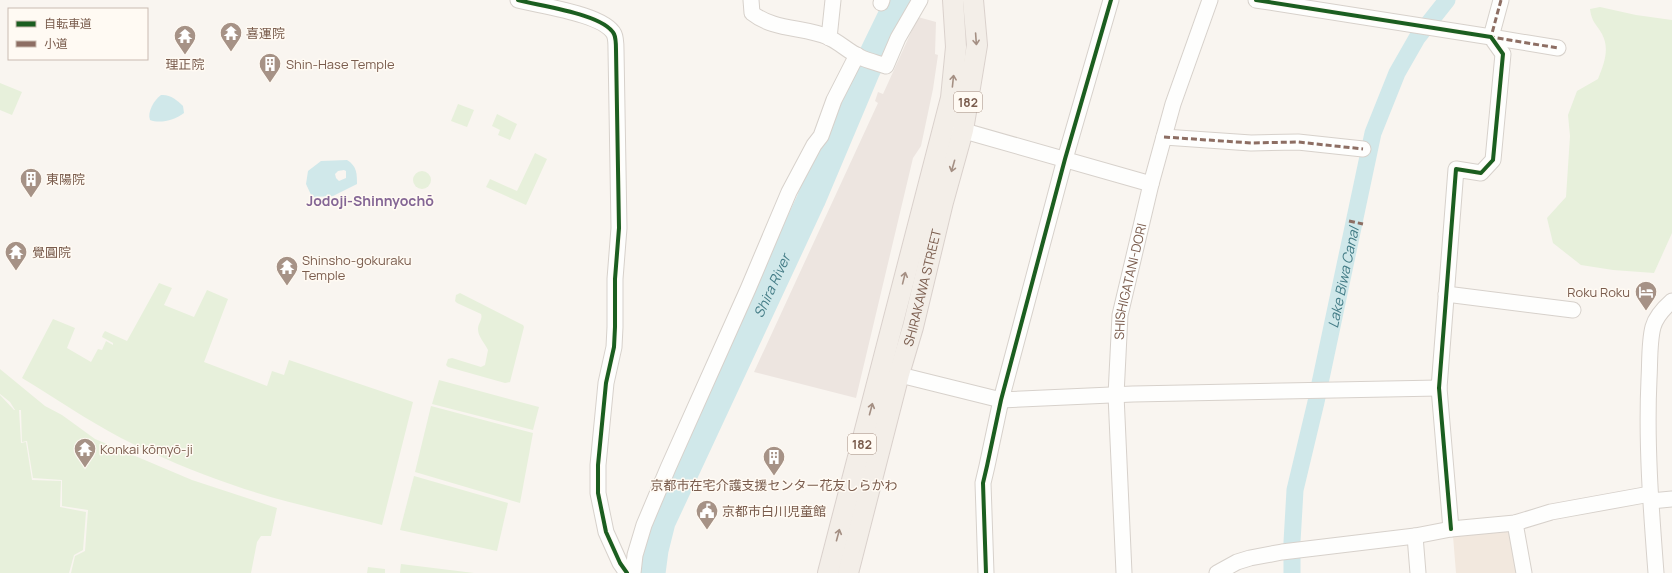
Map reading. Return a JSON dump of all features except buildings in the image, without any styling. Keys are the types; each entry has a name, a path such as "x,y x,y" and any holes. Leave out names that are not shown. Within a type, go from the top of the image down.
{"main road":[{"name":"SHIRAKAWA STREET","path":"848,573 890,373 909,256 951,98 956,47 954,0"},
{"name":"SHIRAKAWA STREET","path":"828,573 890,373 913,327 943,202 963,130 977,45 973,0"}],"street":[{"path":"518,0 585,15 606,25 614,34 616,50 619,228 615,279 614,347 606,383 598,464 598,486 606,532 617,558 627,573"},
{"path":"751,0 752,13 760,19 774,24 801,29 829,38 858,56 886,66 898,38 920,0"},
{"path":"829,38 833,0"},
{"path":"986,573 983,483 1001,400 1065,159 1111,0"},
{"name":"SHISHIGATANI-DORI","path":"1124,573 1116,395 1120,316 1151,184 1173,104 1210,0"},
{"path":"1256,0 1558,48"},
{"path":"1491,37 1501,0"},
{"path":"1451,529 1439,388 1456,169 1481,173 1493,160 1504,54 1491,37"},
{"path":"633,573 644,525 662,481 748,289 789,192 814,145 821,136 834,100 858,56"},
{"path":"944,125 1151,184"},
{"path":"1164,137 1251,143 1298,142 1363,149"},
{"path":"1446,294 1572,310"},
{"path":"1656,573 1650,497 1648,409 1653,327 1660,312 1671,302"},
{"path":"890,373 1001,400 1116,395 1439,388"},
{"path":"1217,573 1237,562 1292,551 1415,536 1451,529 1515,523 1551,512 1650,497 1672,499"},
{"path":"1515,523 1524,573"},
{"path":"1415,536 1418,573"}],"shaded area":[{"path":"918,17 936,22 935,54 938,55 933,89 921,146 913,158 856,398 754,372 878,103 875,101 878,92 883,94"},
{"path":"1512,531 1519,573 1456,573 1453,536"}],"green space":[{"path":"1600,7 1636,15 1672,20 1672,233 1654,273 1613,270 1581,265 1553,243 1547,218 1566,197 1570,136 1568,115 1577,91 1598,79 1604,62 1606,45 1602,34 1593,20 1590,9"},
{"path":"0,83 22,92 12,115 0,110"},
{"path":"458,104 474,110 467,127 451,121"},
{"path":"497,114 517,124 510,140 498,135 500,130 492,126"},
{"path":"535,153 547,159 526,205 486,187 490,179 517,191"},
{"path":"422,171 428,174 431,180 428,186 422,189 416,186 413,180 416,174"},
{"path":"159,283 172,288 164,305 194,317 207,290 228,299 204,362 267,386 272,371 284,375 289,360 413,402 382,525 270,497 190,469 108,431 22,378 53,319 75,328 67,348 91,362 98,349 102,350 106,341 113,345 113,343 102,337 105,331 127,341"},
{"path":"460,293 523,325 524,327 510,382 505,383 448,367 446,365 448,359 452,358 481,367 485,365 488,350 478,332 481,314 455,301 456,295"},
{"path":"0,369 45,406 62,415 95,439 192,480 277,508 271,536 261,536 257,542 251,573 71,573 75,556 85,551 88,510 62,506 62,480 33,478 27,441 22,442 21,410 15,410 10,402 0,394"},
{"path":"439,380 539,407 533,430 432,404"},
{"path":"0,395 14,410 19,410 21,443 26,442 32,480 61,481 60,507 86,512 83,550 74,555 69,573 0,573"},
{"path":"431,406 533,433 520,503 415,472"},
{"path":"414,476 508,503 497,551 400,530"},
{"path":"401,564 474,573 400,573"},
{"path":"368,567 385,569 385,573 367,573"}],"water":[{"path":"161,95 170,96 176,100 183,106 184,113 167,121 158,122 150,120 149,113 152,106"},
{"path":"347,160 355,168 357,184 333,196 312,197 306,184 308,171 321,161","holes":["338,171 346,171 346,178 339,181 335,174"]}],"waterway":[{"name":"Shira River","path":"651,573 654,550 661,522 811,200 865,72 900,0"},
{"name":"Lake Biwa Canal","path":"1292,573 1295,490 1316,402 1373,133 1397,73 1417,38 1447,0"}],"marked path":[{"path":"1501,0 1491,37 1558,48"},
{"path":"1164,137 1251,143 1298,142 1363,149"},
{"path":"1349,221 1363,224"}],"cycle path":[{"path":"518,0 585,16 608,27 615,37 619,228 615,279 614,347 606,383 598,465 598,493 606,532 620,563 627,573"},
{"path":"986,573 983,483 1001,400 1065,159 1111,0"},
{"path":"1256,0 1491,37 1503,54 1493,160 1481,173 1456,169 1439,388 1451,529"}],"place":[{"name":"喜運院","path":"231,52"},
{"name":"理正院","path":"185,56"},
{"name":"Shin-Hase Temple","path":"270,84"},
{"name":"東陽院","path":"31,198"},
{"name":"覺圓院","path":"16,272"},
{"name":"Shinsho-gokuraku Temple","path":"287,286"},
{"name":"Roku Roku","path":"1646,312"},
{"name":"Konkai kōmyō-ji","path":"85,468"},
{"name":"京都市在宅介護支援センター花友しらかわ","path":"774,476"},
{"name":"京都市白川児童館","path":"707,530"}],"district":[{"name":"Jodoji-Shinnyochō","path":"370,200"}]}
